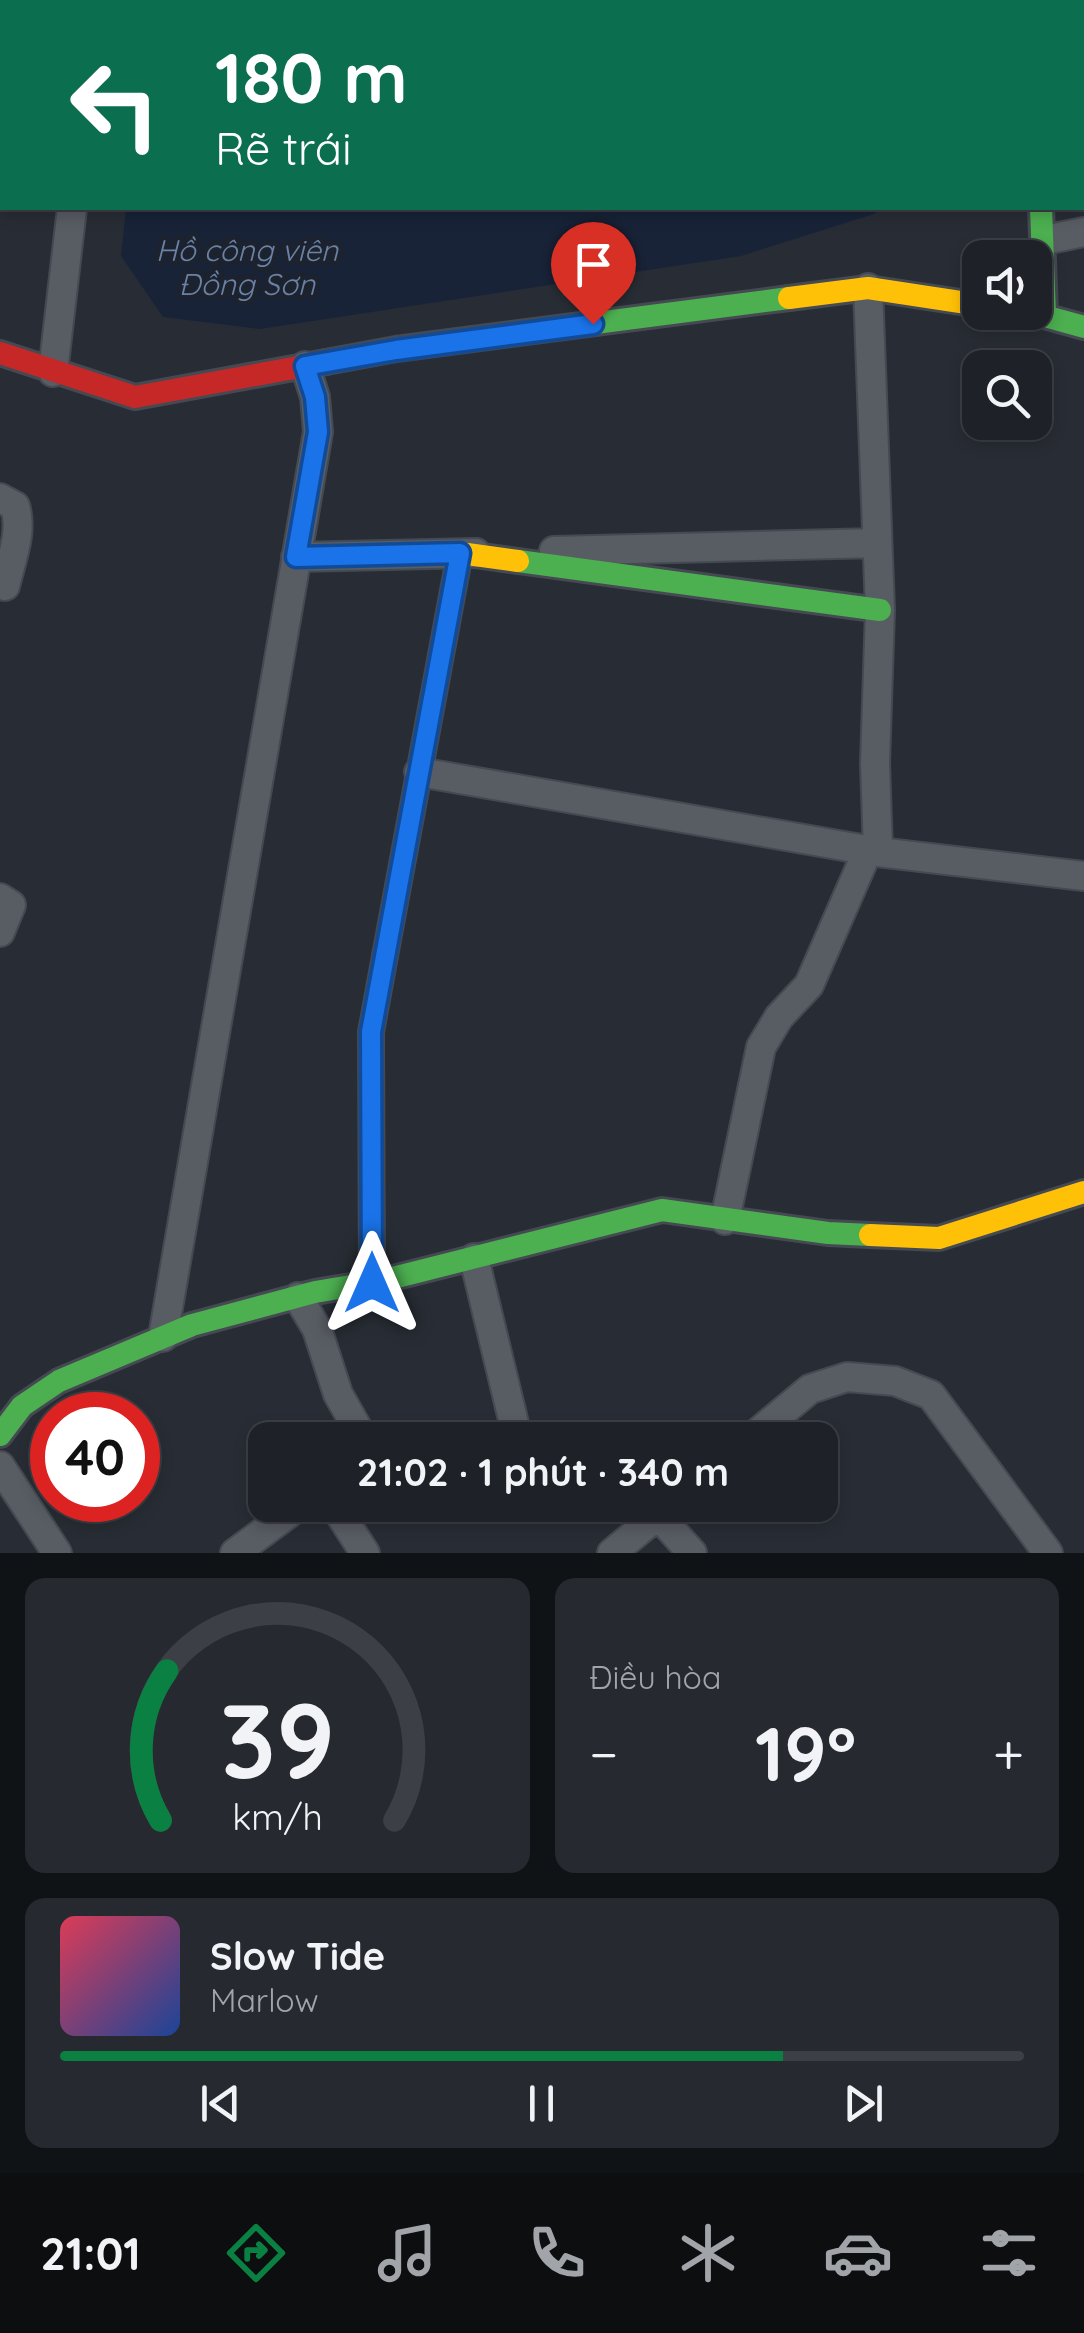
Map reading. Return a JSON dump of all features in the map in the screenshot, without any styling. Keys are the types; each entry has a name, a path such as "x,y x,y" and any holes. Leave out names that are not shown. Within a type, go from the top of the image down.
{"street":[{"path":"53,372 72,210"},
{"path":"1041,210 1045,240 1084,232"},
{"path":"0,353 135,397 396,350 868,288 962,302"},
{"path":"725,1220 762,1047 779,1017 809,986 873,851 880,610 868,288"},
{"path":"1052,318 1084,327"},
{"path":"163,1337 318,432 315,397 305,366"},
{"path":"0,498 15,506 18,515 18,535 5,586"},
{"path":"296,557 877,544"},
{"path":"460,553 880,610"},
{"path":"372,1283 371,1032 460,553"},
{"path":"420,772 873,851 1084,876"},
{"path":"0,898 8,900 11,911 0,932"},
{"path":"0,1436 22,1406 59,1381 192,1325 662,1210 828,1234 939,1238 1084,1192"},
{"path":"474,1258 514,1422"},
{"path":"298,1297 317,1329 338,1394 354,1422"},
{"path":"770,1422 810,1389 847,1377 895,1381 931,1396 1048,1553"},
{"path":"0,1466 57,1553"},
{"path":"236,1553 277,1522"},
{"path":"345,1522 365,1553"},
{"path":"612,1553 649,1522"},
{"path":"672,1522 692,1553"}],"water":[{"name":"Hồ công viên Đồng Sơn","path":"126,210 879,210 741,256 260,329 163,317 121,256"}],"traffic: fast":[{"path":"1041,210 1042,240"},
{"path":"326,362 396,349 789,298"},
{"path":"1052,318 1084,327"},
{"path":"518,561 880,610"},
{"path":"0,1435 22,1406 59,1381 192,1325 662,1210 828,1233 870,1235"}],"traffic: slow":[{"path":"789,298 868,288 962,302"},
{"path":"385,956 460,553 518,561"},
{"path":"870,1235 939,1238 1084,1192"}],"traffic: jam":[{"path":"0,353 135,397 326,362"},
{"path":"372,1283 371,1032 385,956"}],"route":[{"path":"372,1283 371,1032 460,553 296,557 318,432 318,411 305,366 593,324"}]}
